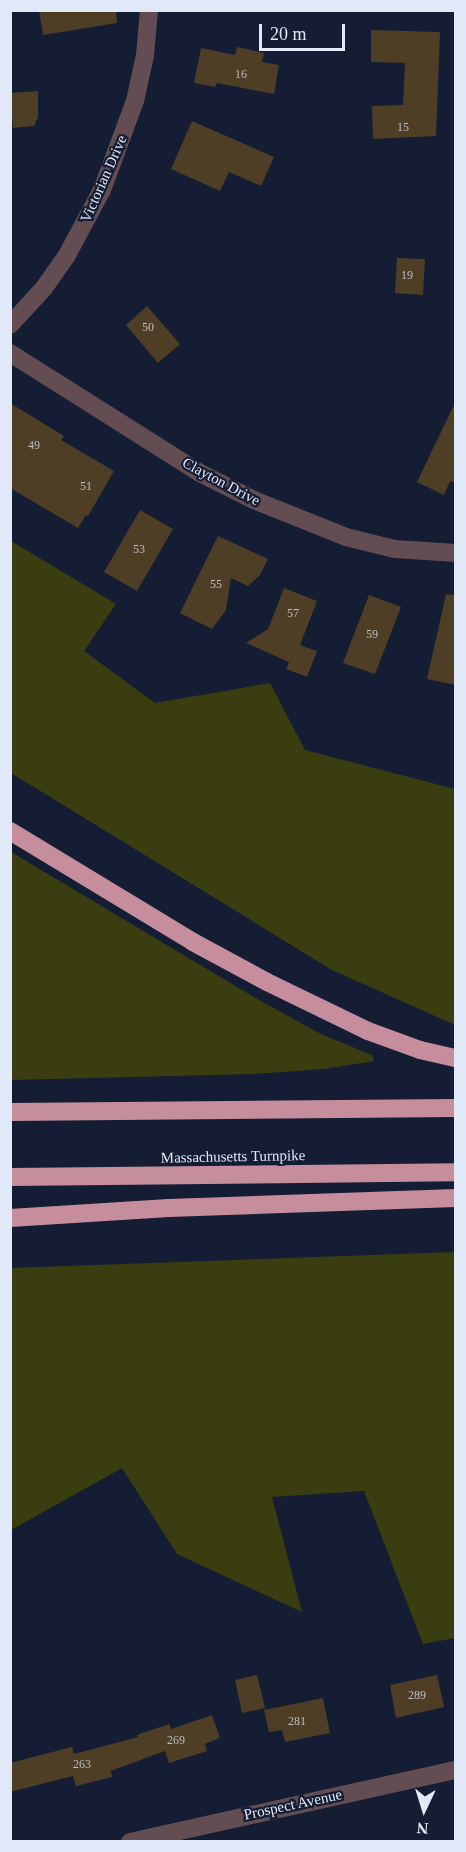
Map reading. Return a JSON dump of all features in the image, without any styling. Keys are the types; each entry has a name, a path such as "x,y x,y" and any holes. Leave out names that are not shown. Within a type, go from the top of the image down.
{"highway":[{"path":"10,831 193,942 267,982 368,1031 420,1050 456,1058"},
{"path":"10,1112 456,1108"},
{"name":"Massachusetts Turnpike","path":"10,1177 456,1172"},
{"path":"10,1218 202,1206 456,1198"}],"street":[{"name":"Victorian Drive","path":"10,325 44,288 66,257 102,190 135,101 146,55 149,10"},
{"name":"Clayton Drive","path":"10,353 200,473 254,501 346,537 395,549 456,553"},
{"name":"Prospect Avenue","path":"130,1842 456,1770"}],"green space":[{"path":"11,541 116,604 84,651 155,703 270,683 305,750 455,789 455,1025 332,970 11,773"},
{"path":"11,852 259,1000 321,1034 372,1055 374,1061 324,1069 253,1074 11,1080"},
{"path":"455,1252 455,1638 423,1644 364,1491 272,1497 302,1612 177,1554 122,1468 11,1530 11,1268"}],"building":[{"path":"39,10 116,10 117,23 43,35"},
{"path":"371,30 440,32 436,136 373,139 372,106 403,105 405,63 371,62"},
{"path":"237,47 264,53 262,62 279,65 274,94 217,83 215,87 194,83 201,48 235,55"},
{"path":"38,91 38,117 34,126 13,128 10,93"},
{"path":"192,121 274,157 261,186 229,172 220,191 171,169"},
{"path":"397,258 425,259 423,295 395,293"},
{"path":"147,306 180,344 158,363 126,325"},
{"path":"456,401 456,483 450,481 444,495 417,482"},
{"path":"10,403 64,436 61,440 114,471 88,516 86,515 78,528 10,488"},
{"path":"140,510 173,529 137,591 104,572"},
{"path":"218,536 268,559 260,575 248,586 231,578 226,610 212,629 180,613"},
{"path":"284,588 317,601 300,645 317,651 307,677 286,669 289,662 246,643 268,629"},
{"path":"446,594 456,595 456,685 427,679"},
{"path":"369,595 401,607 375,674 343,663"},
{"path":"257,1675 265,1708 242,1713 235,1680"},
{"path":"437,1675 444,1707 396,1718 390,1685"},
{"path":"323,1698 330,1733 285,1742 282,1730 269,1732 264,1710"},
{"path":"212,1715 220,1738 205,1744 207,1751 169,1763 165,1751 111,1771 112,1777 76,1786 73,1776 10,1792 10,1763 72,1747 74,1754 138,1737 137,1735 169,1724 171,1729"}]}
